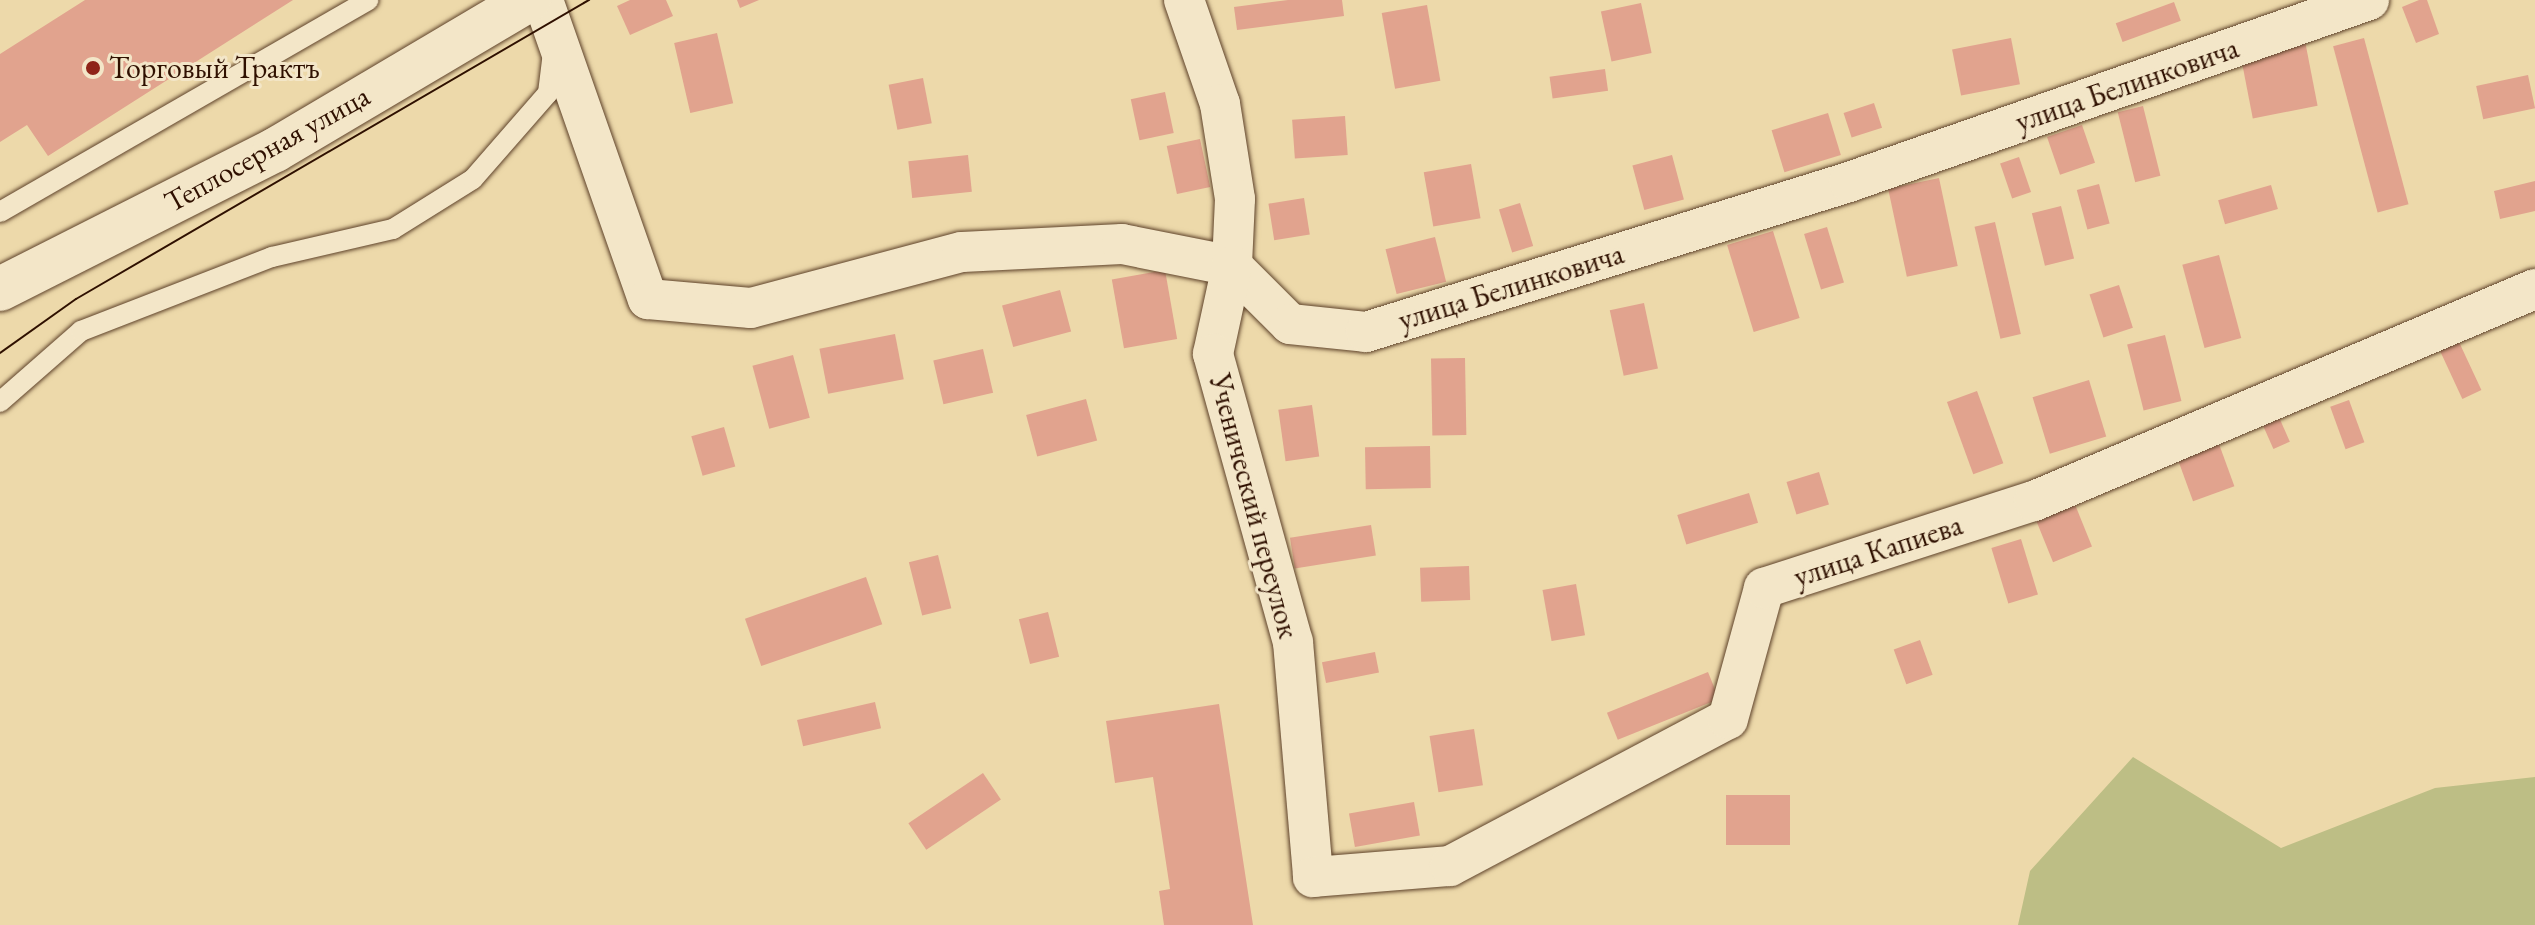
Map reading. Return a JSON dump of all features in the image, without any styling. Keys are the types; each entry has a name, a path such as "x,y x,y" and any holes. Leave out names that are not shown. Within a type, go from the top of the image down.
{"main road":[{"name":"Теплосерная улица","path":"0,289 275,150 529,0"}],"street":[{"name":"Ученический переулок","path":"1184,0 1220,104 1235,199 1232,266 1213,354 1293,642 1313,877"},
{"name":"улица Белинковича","path":"1232,266 1290,324 1366,332 1849,182 2369,0"},
{"path":"550,17 648,299 751,308 962,252 1122,244 1232,266"},
{"name":"улица Капиева","path":"1313,877 1450,866 1728,719 1764,588 2034,501 2535,289"}],"lane":[{"path":"0,212 368,0"},
{"path":"0,402 81,331 272,257 393,229 473,179 548,93 550,17"}],"green space":[{"path":"2133,757 2281,848 2435,788 2535,777 2535,925 2018,925 2030,871"}],"building":[{"name":"Торговый Трактъ","path":"85,0 293,0 48,156 27,125 0,142 0,54"},
{"path":"630,0 666,0 673,16 630,35 617,6"},
{"path":"737,0 759,0 740,8"},
{"path":"1288,0 1342,0 1344,16 1237,30 1234,7"},
{"path":"2427,0 2439,34 2416,43 2402,7"},
{"path":"2174,2 2181,21 2123,42 2116,23"},
{"path":"1641,3 1652,53 1611,61 1601,12"},
{"path":"1427,5 1440,81 1395,89 1382,13"},
{"path":"717,33 733,103 690,113 674,43"},
{"path":"2011,38 2020,84 1961,96 1952,49"},
{"path":"2364,38 2409,204 2378,212 2333,46"},
{"path":"2305,41 2318,106 2253,118 2240,54"},
{"path":"1605,69 1608,91 1553,99 1550,77"},
{"path":"2528,75 2535,108 2483,119 2476,86"},
{"path":"923,78 932,123 897,130 889,85"},
{"path":"1165,92 1174,133 1139,140 1131,99"},
{"path":"1874,103 1882,128 1852,138 1844,113"},
{"path":"2143,106 2160,176 2135,182 2118,112"},
{"path":"1828,113 1841,155 1784,172 1772,130"},
{"path":"1345,116 1348,155 1295,159 1292,120"},
{"path":"2082,125 2095,163 2060,175 2047,137"},
{"path":"1200,139 1210,187 1177,194 1167,146"},
{"path":"968,155 972,192 912,198 908,161"},
{"path":"1672,155 1684,199 1644,210 1632,166"},
{"path":"2019,157 2031,192 2012,198 2000,164"},
{"path":"1471,164 1481,218 1433,226 1424,172"},
{"path":"1939,178 1958,266 1907,277 1888,189"},
{"path":"2535,181 2535,211 2500,219 2494,191"},
{"path":"2099,184 2110,224 2087,230 2077,190"},
{"path":"2271,185 2278,209 2225,224 2218,200"},
{"path":"1304,198 1310,235 1274,240 1268,204"},
{"path":"1520,203 1533,246 1512,252 1499,209"},
{"path":"2061,206 2074,258 2045,266 2032,213"},
{"path":"1995,222 2021,334 2000,339 1975,227"},
{"path":"1827,227 1844,282 1821,289 1804,234"},
{"path":"1773,231 1800,318 1754,332 1727,245"},
{"path":"1435,237 1446,282 1397,294 1386,249"},
{"path":"2219,255 2241,338 2205,348 2182,265"},
{"path":"1165,270 1177,339 1124,348 1112,279"},
{"path":"2119,285 2133,328 2103,337 2090,295"},
{"path":"1060,290 1071,332 1013,347 1002,306"},
{"path":"1644,303 1658,369 1624,376 1610,310"},
{"path":"895,334 904,379 828,394 819,349"},
{"path":"2165,335 2181,401 2144,410 2127,344"},
{"path":"2459,342 2481,390 2462,399 2440,351"},
{"path":"983,349 993,393 943,404 933,360"},
{"path":"793,355 810,418 769,429 752,366"},
{"path":"1465,358 1466,435 1432,436 1431,359"},
{"path":"2089,380 2106,436 2050,454 2033,397"},
{"path":"1977,391 2003,463 1973,474 1947,402"},
{"path":"1086,399 1097,441 1037,457 1026,415"},
{"path":"2349,400 2364,442 2346,449 2330,407"},
{"path":"1312,405 1319,456 1286,461 1278,410"},
{"path":"2274,406 2290,442 2273,449 2258,413"},
{"path":"724,427 735,466 703,476 691,436"},
{"path":"2219,444 2234,486 2193,501 2178,459"},
{"path":"1430,446 1431,488 1366,489 1365,447"},
{"path":"1819,472 1829,505 1796,514 1786,482"},
{"path":"1749,493 1758,523 1686,545 1677,515"},
{"path":"2074,502 2092,547 2053,562 2035,518"},
{"path":"1371,525 1376,556 1295,568 1290,538"},
{"path":"2021,539 2038,594 2008,604 1991,548"},
{"path":"938,555 951,608 922,616 909,562"},
{"path":"1469,566 1470,600 1421,602 1420,568"},
{"path":"866,577 882,624 761,666 745,619"},
{"path":"1576,584 1585,635 1552,641 1543,590"},
{"path":"1048,612 1059,657 1030,664 1019,619"},
{"path":"1920,640 1933,675 1906,684 1894,650"},
{"path":"1375,652 1379,673 1326,683 1322,662"},
{"path":"1708,672 1719,699 1618,740 1607,713"},
{"path":"875,702 881,728 803,746 797,720"},
{"path":"1219,704 1253,925 1164,925 1159,891 1170,889 1153,777 1115,783 1106,721"},
{"path":"1474,729 1483,785 1438,792 1430,736"},
{"path":"983,773 1001,800 926,850 908,823"},
{"path":"1726,795 1790,795 1790,845 1726,845"},
{"path":"1414,802 1420,835 1355,847 1349,813"}],"tram line":[{"path":"0,353 76,299 589,0"}],"place":[{"name":"Торговый Трактъ","path":"93,68"}]}
